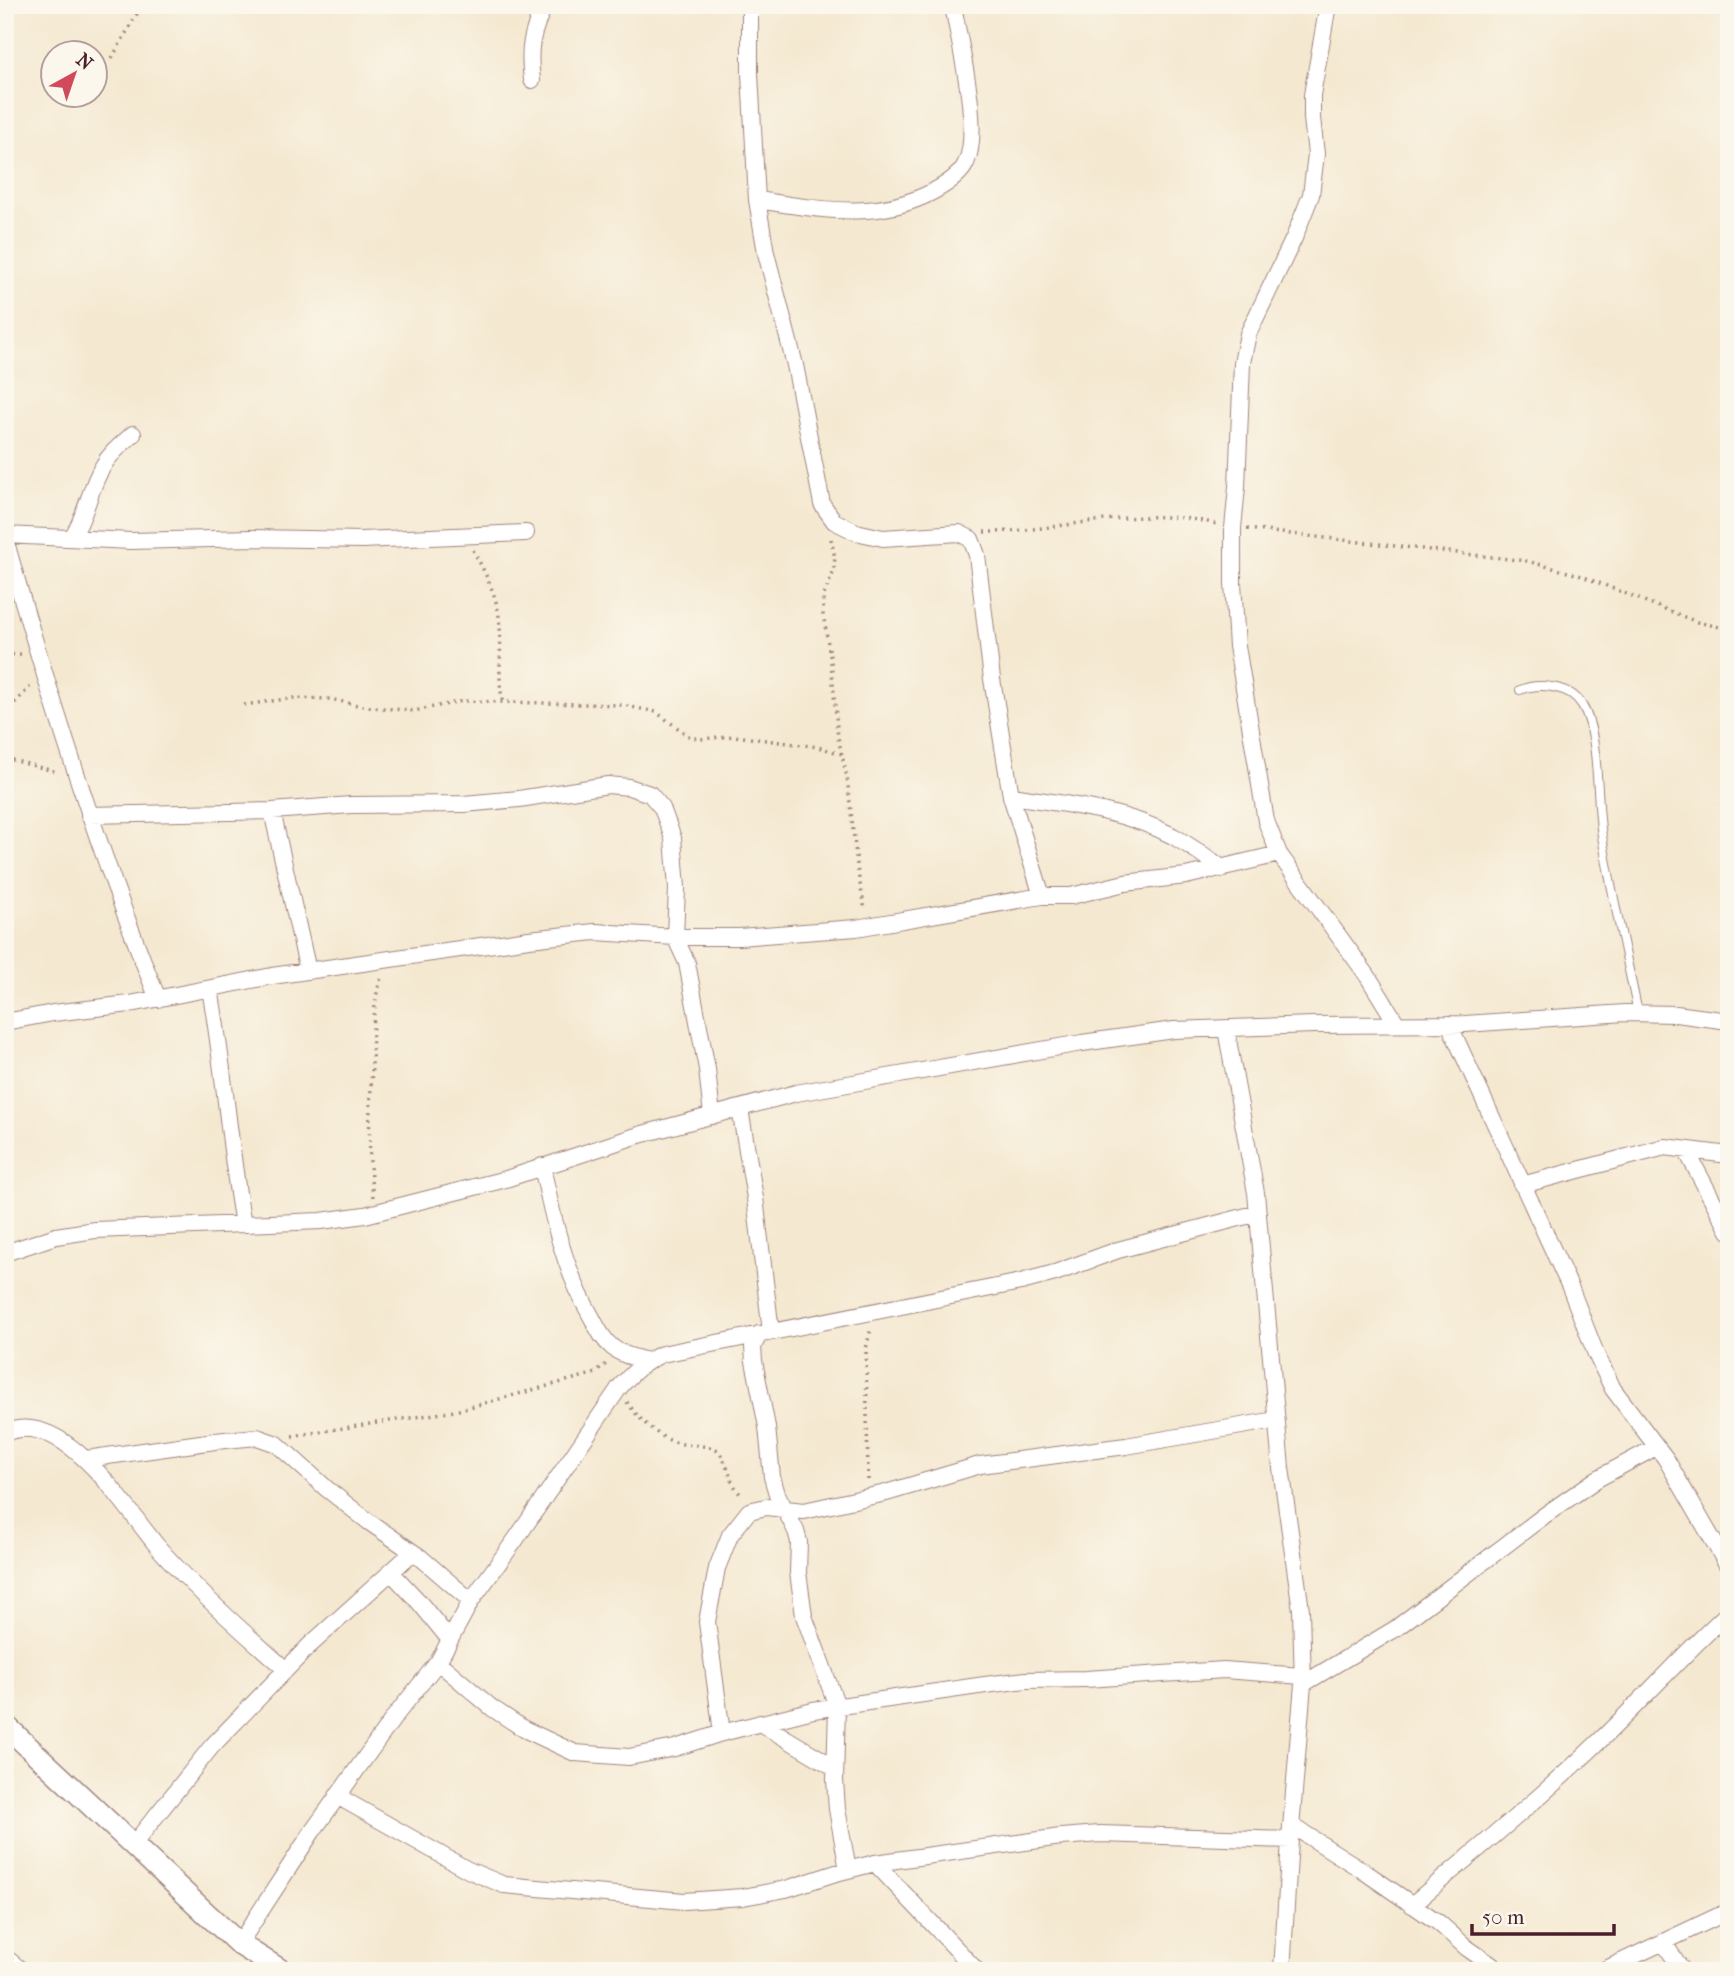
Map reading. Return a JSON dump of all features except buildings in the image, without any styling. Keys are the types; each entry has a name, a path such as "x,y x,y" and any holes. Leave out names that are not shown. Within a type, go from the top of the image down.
{"street":[{"path":"532,80 528,52 535,25 545,5"},
{"path":"750,5 750,74 757,200 766,253 795,365 822,504 834,521 856,532 883,538 959,533 971,539 977,555 992,679 1011,796 1042,896"},
{"path":"757,200 835,211 878,210 912,203 946,184 966,165 971,138 969,106 953,5"},
{"path":"1328,5 1312,95 1316,154 1311,195 1294,238 1248,334 1242,363 1233,528 1237,646 1266,821 1279,854 1367,975 1397,1024"},
{"path":"72,537 84,516 103,466 115,450 133,434"},
{"path":"158,999 120,905 75,774 43,674 5,537 143,541 252,538 362,540 526,533"},
{"path":"89,815 272,811 351,805 464,804 519,799 608,785 629,787 650,794 663,808 673,838 677,888 675,937 689,973 707,1069 712,1116"},
{"path":"1011,796 1104,812 1149,826 1172,836 1223,869"},
{"path":"272,811 308,971"},
{"path":"5,1022 158,999 388,958 596,932 675,937 740,937 870,925 1042,896 1071,896 1125,883 1223,869 1279,854"},
{"path":"209,989 218,1033 232,1162 243,1224"},
{"path":"5,1253 56,1236 95,1230 321,1221 376,1213 506,1179 639,1135 796,1093 1174,1030 1449,1024 1638,1013 1676,1014 1729,1021"},
{"path":"1449,1024 1570,1287 1613,1389 1688,1494 1729,1567"},
{"path":"1226,1029 1258,1213 1276,1420 1301,1610 1303,1680 1282,1971"},
{"path":"740,1109 755,1198 765,1333 753,1347 754,1361 767,1427 772,1476 799,1542 798,1572 804,1616 837,1706 834,1767 837,1809 848,1870"},
{"path":"1522,1185 1665,1147 1687,1152 1729,1155"},
{"path":"1687,1152 1729,1231"},
{"path":"542,1166 569,1273 603,1338 614,1349 647,1361"},
{"path":"239,1944 337,1796 438,1662 471,1601 619,1388 647,1361 662,1354 1021,1282 1055,1273 1118,1250 1258,1213"},
{"path":"722,1732 707,1622 710,1597 717,1568 730,1535 742,1518 758,1507 804,1511 980,1465 1126,1446 1276,1420"},
{"path":"5,1433 17,1427 43,1431 86,1459 119,1494 159,1548 192,1583 286,1670"},
{"path":"86,1459 257,1437 274,1443 369,1522 413,1552 471,1601"},
{"path":"438,1662 492,1708 524,1729 575,1753 629,1757 675,1748 722,1732 837,1706 1026,1680 1224,1670 1303,1680 1395,1629 1545,1515 1597,1479 1656,1447"},
{"path":"132,1846 212,1746 286,1670 413,1552"},
{"path":"390,1572 450,1640"},
{"path":"1412,1905 1563,1776 1729,1612"},
{"path":"760,1723 834,1767"},
{"path":"5,1725 239,1944 282,1971"},
{"path":"337,1796 468,1870 504,1885 684,1901 743,1897 775,1891 875,1863 1008,1843 1100,1834 1290,1832 1362,1870 1439,1923 1467,1948 1500,1971"},
{"path":"875,1863 977,1971"},
{"path":"1602,1971 1729,1911"},
{"path":"1663,1942 1683,1971"},
{"path":"5,1958 22,1971"}],"lane":[{"path":"1520,690 1531,685 1569,692 1582,704 1592,729 1602,834 1638,1013"}],"path":[{"path":"112,58 142,5"},
{"path":"959,533 1010,532 1117,517 1188,518 1233,528 1527,561 1579,575 1697,622 1729,629"},
{"path":"466,536 487,578 498,609 498,674 503,703"},
{"path":"830,536 835,558 833,573 823,597 822,614 831,660 858,873 870,925"},
{"path":"5,713 43,674"},
{"path":"244,705 293,698 330,699 362,706 414,711 463,701 639,707 656,712 690,737 701,739 735,736 818,747 842,754"},
{"path":"5,758 50,771 75,774"},
{"path":"376,1213 369,1166 373,1027 378,986 388,958"},
{"path":"869,1496 866,1462 866,1349 875,1312"},
{"path":"274,1443 291,1436 455,1411 596,1373 610,1360 614,1349"},
{"path":"619,1388 632,1410 663,1436 675,1442 716,1449 739,1493 758,1507"}]}
